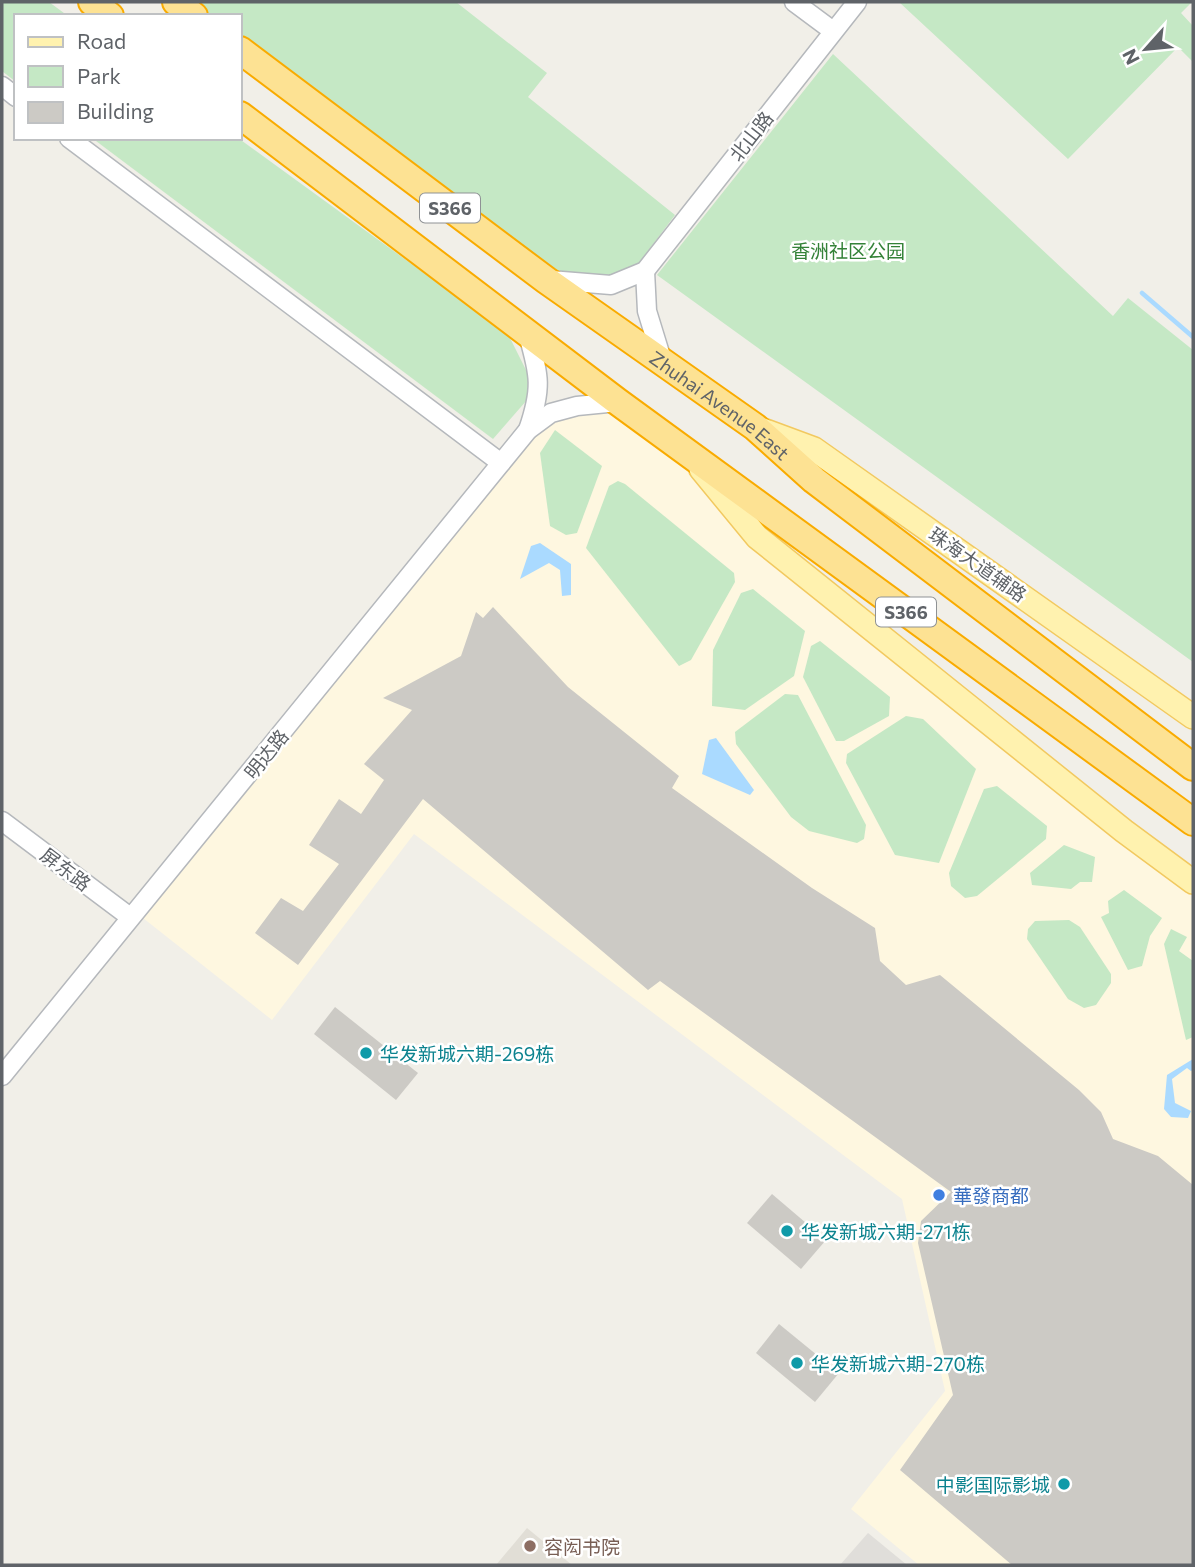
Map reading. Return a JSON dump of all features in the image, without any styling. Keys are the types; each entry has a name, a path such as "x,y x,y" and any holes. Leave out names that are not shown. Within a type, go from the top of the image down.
{"highway":[{"path":"92,2 107,14"},
{"path":"176,2 191,14"},
{"name":"Zhuhai Avenue East","path":"242,52 546,280 755,427 814,480 1193,767"},
{"name":"S366","path":"242,117 618,402 1193,822"}],"main road":[{"name":"珠海大道辅路","path":"755,427 814,449 1193,717"},
{"path":"688,453 757,537 1124,831 1193,882"}],"street":[{"path":"794,2 833,31"},
{"name":"北山路","path":"546,280 611,285 645,271 857,2"},
{"path":"72,140 500,463"},
{"path":"645,271 647,311 663,363"},
{"name":"明达路","path":"528,335 539,371 538,399 528,430"},
{"name":"明达路","path":"2,1076 528,430 551,413 577,406 618,402"},
{"name":"屏东路","path":"2,821 130,918"}],"shaded area":[{"path":"617,411 681,463 753,544 1193,891 1193,1565 919,1565 851,1509 945,1391 902,1199 414,834 272,1020 143,918 536,434 554,421"},
{"name":"容闳书院","path":"527,1528 572,1565 496,1565"},
{"path":"868,1533 907,1565 840,1565"}],"green space":[{"path":"2,2 49,2 65,14 14,14 14,80 2,71"},
{"path":"184,2 456,2 547,73 528,97 675,215 639,263 611,279 548,275 242,46 242,14 200,14"},
{"path":"899,2 1192,2 1181,13 1193,26 1193,62 1178,47 1068,159"},
{"name":"香洲社区公园","path":"833,54 1113,316 1128,298 1193,350 1193,662 657,275"},
{"path":"95,140 241,140 508,334 529,376 527,400 493,439"},
{"path":"555,430 602,466 577,533 566,535 550,526 540,453"},
{"path":"618,481 734,573 735,582 691,660 679,666 586,548 609,486"},
{"path":"753,589 805,631 794,676 745,710 712,706 713,650 741,593"},
{"path":"820,641 890,697 889,716 844,741 836,741 803,677 811,646"},
{"path":"785,694 798,695 866,825 864,839 857,843 809,831 791,817 736,744 735,732"},
{"path":"906,716 923,719 976,769 939,863 895,855 846,763 847,754"},
{"path":"997,786 1047,826 1046,839 977,896 965,898 951,886 949,873 984,789"},
{"path":"1064,845 1095,857 1092,882 1080,882 1071,889 1032,885 1030,873"},
{"path":"1124,890 1162,918 1150,936 1142,966 1128,970 1101,917 1109,913 1108,901"},
{"path":"1069,920 1080,927 1111,974 1111,983 1096,1005 1084,1008 1068,999 1027,939 1028,929 1035,921"},
{"path":"1171,929 1187,937 1179,951 1193,961 1193,1037 1186,1040 1164,944"}],"water":[{"path":"540,543 571,564 571,595 562,596 560,570 549,563 520,579 531,546"},
{"path":"716,738 754,790 750,795 702,774 709,740"},
{"path":"1193,1059 1193,1070 1187,1068 1172,1079 1175,1103 1191,1111 1188,1118 1171,1117 1164,1109 1167,1075"}],"building":[{"path":"493,607 568,687 679,776 672,788 812,888 875,928 880,961 906,985 940,975 1079,1090 1101,1112 1113,1139 1158,1156 1193,1185 1193,1565 1012,1565 900,1470 953,1395 918,1243 921,1221 951,1192 660,981 648,990 423,799 298,965 255,933 281,898 303,911 339,864 309,845 339,799 361,814 384,780 364,764 412,710 383,698 461,656 476,612 483,618"},
{"name":"华发新城六期-269栋","path":"335,1007 418,1073 396,1100 314,1034"},
{"name":"华发新城六期-271栋","path":"772,1194 826,1240 801,1269 747,1223"},
{"name":"华发新城六期-270栋","path":"779,1324 839,1373 815,1402 756,1353"}],"waterway":[{"path":"1142,293 1193,337"}],"place":[{"name":"华发新城六期-269栋","path":"366,1053"},
{"name":"華發商都","path":"939,1195"},
{"name":"华发新城六期-271栋","path":"787,1231"},
{"name":"华发新城六期-270栋","path":"797,1363"},
{"name":"中影国际影城","path":"1064,1484"},
{"name":"容闳书院","path":"530,1546"}]}
